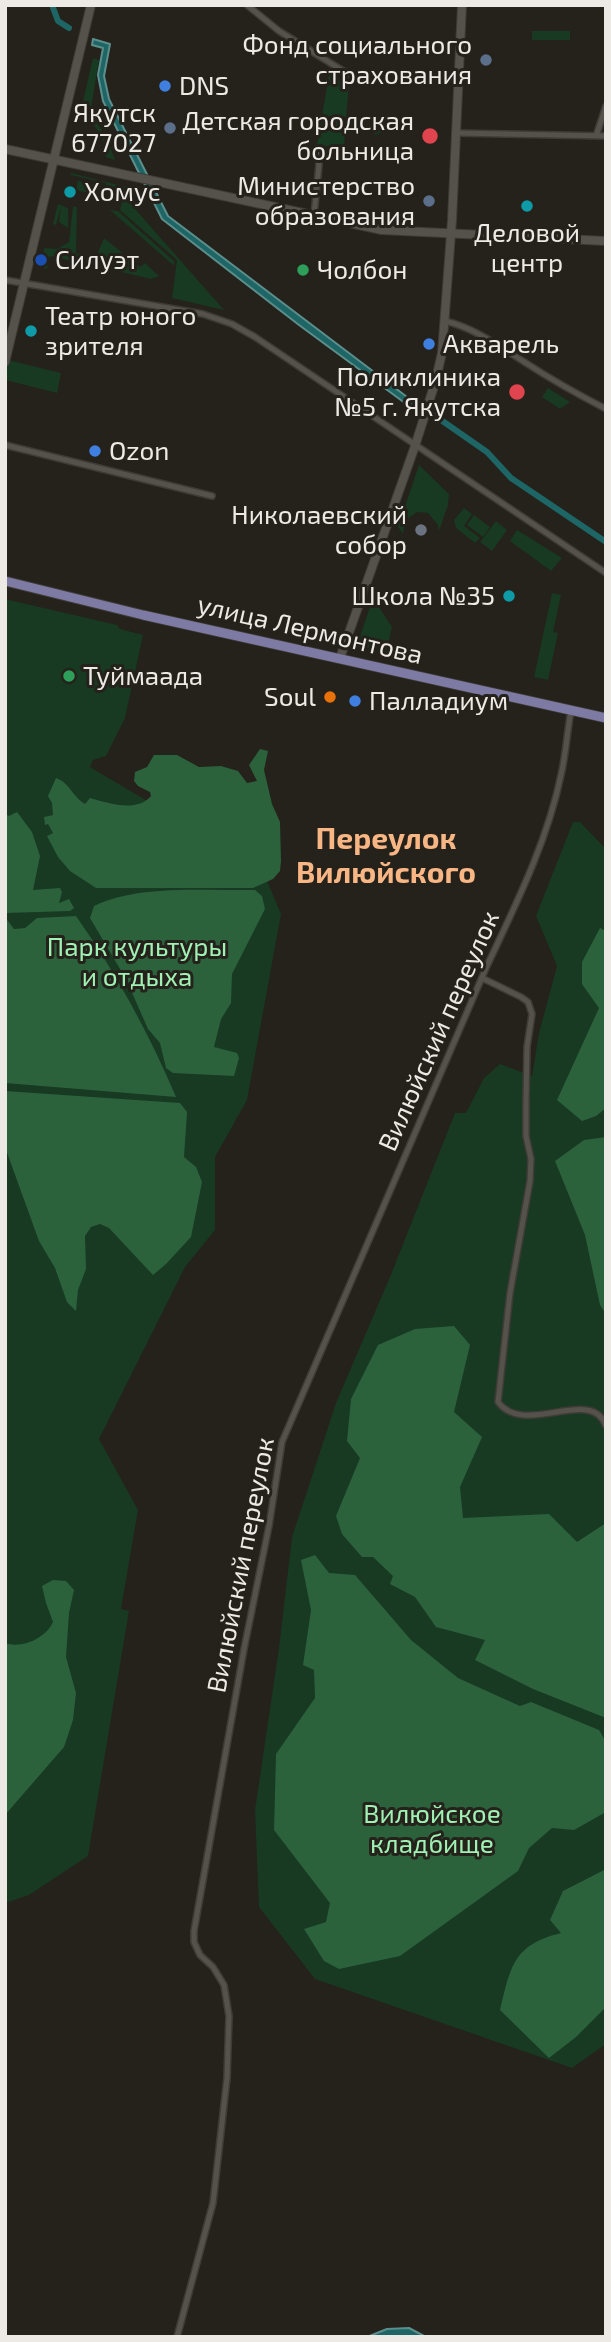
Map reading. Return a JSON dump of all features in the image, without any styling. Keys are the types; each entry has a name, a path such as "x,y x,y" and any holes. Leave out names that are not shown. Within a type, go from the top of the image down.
{"main road":[{"path":"5,362 91,5"},
{"path":"340,659 415,446 442,353 451,235 462,5"},
{"path":"5,149 382,230 606,241"},
{"name":"улица Лермонтова","path":"5,581 606,718"}],"street":[{"path":"247,5 279,31 348,74 358,77"},
{"path":"596,136 606,106"},
{"path":"456,133 606,136"},
{"path":"314,215 318,153"},
{"path":"5,280 202,314 232,324 606,573"},
{"path":"445,321 462,325 479,334 565,388 606,409"},
{"path":"5,445 212,496"},
{"name":"Вилюйский переулок","path":"177,2337 213,2203 227,2078 229,2016 224,1985 213,1967 200,1955 194,1942 194,1931 282,1442 522,891 561,776 571,710"},
{"path":"482,978 528,1002 532,1014 527,1047 526,1113 526,1136 531,1159 530,1181 510,1293 498,1402 504,1410 521,1416 596,1410 603,1416 606,1426"}],"green space":[{"path":"532,31 570,31 570,40 532,40"},
{"path":"93,58 99,60 90,114 106,136 115,160 106,157 102,138 81,110"},
{"path":"329,74 349,85 346,117 322,116"},
{"path":"397,115 401,125 375,135 371,124"},
{"path":"322,118 346,120 344,148 317,145"},
{"path":"71,173 126,187 129,200 124,188 121,197 109,195 105,188 106,183"},
{"path":"78,181 101,186 100,190 93,194 76,190"},
{"path":"122,201 129,201 224,310 172,298 177,260 120,210"},
{"path":"58,204 68,208 68,228 59,222 61,207 56,225 53,224"},
{"path":"73,206 77,207 76,253 82,254 80,263 50,256 47,269 40,267 44,248 57,249 69,242"},
{"path":"110,210 118,211 175,262 173,265"},
{"path":"104,238 140,267 145,263 159,276 151,279 87,264 89,256 96,257"},
{"path":"8,360 61,373 57,393 5,380"},
{"path":"548,388 570,402 560,409 542,397"},
{"path":"419,465 449,494 448,505 439,531 438,525 428,513 417,512 405,521 403,534 398,527"},
{"path":"464,508 472,514 464,526 480,538 475,543 456,528 454,520"},
{"path":"474,515 490,527 483,537 467,525"},
{"path":"496,521 507,530 492,551 480,542"},
{"path":"517,530 562,558 551,571 510,541"},
{"path":"552,593 561,595 553,632 558,633 548,680 534,677"},
{"path":"373,598 392,627 386,653 357,645"},
{"name":"Парк культуры и отдыха","path":"5,599 117,625 120,629 143,635 125,718 106,756 93,760 90,767 262,869 281,914 247,1100 215,1157 215,1230 185,1267 99,1439 138,1510 121,1609 129,1611 88,1856 29,1895 5,1903"},
{"path":"260,749 268,751 264,770 272,804 280,822 281,861 280,871 273,879 253,888 96,888 70,871 58,857 47,836 53,833 48,824 45,825 44,817 53,815 48,796 56,778 85,804 90,798 114,804 138,804 151,796 150,792 134,781 135,772 147,767 154,755 177,755 199,767 221,766 238,771 247,783 257,781 249,765"},
{"path":"17,812 32,832 40,856 33,890 60,888 62,892 59,903 69,899 74,908 70,911 5,913 5,814 9,816"},
{"name":"Вилюйское кладбище","path":"573,822 580,822 606,849 606,2044 572,2068 315,1979 259,1907 255,1810 292,1537 336,1403 390,1277 455,1113 466,1113 484,1078 500,1064 532,1076 539,1033 557,966 536,916"},
{"path":"255,890 262,896 265,909 232,974 231,1003 221,1019 214,1047 237,1053 239,1058 234,1076 173,1073 166,1068 160,1043 148,1029 126,979 90,918 94,906 131,894"},
{"path":"76,916 131,1004 176,1097 5,1083 5,917 14,929 25,928 37,918"},
{"path":"600,928 606,931 606,1108 596,1116 582,1121 557,1100 599,1008 582,984 582,962"},
{"path":"5,1091 180,1103 187,1112 184,1157 196,1167 202,1182 191,1237 153,1275 109,1228 100,1224 91,1227 85,1236 86,1269 78,1290 76,1311 67,1302 55,1268 39,1241 5,1147"},
{"path":"606,1137 606,1314 600,1305 585,1235 555,1161 584,1140"},
{"path":"454,1326 470,1345 454,1412 482,1437 460,1487 463,1518 549,1514 577,1542 606,1523 606,1718 533,1689 475,1660 485,1640 436,1627 415,1597 390,1584 393,1576 373,1557 362,1557 342,1534 336,1516 360,1458 347,1441 351,1399 378,1345 415,1329"},
{"path":"315,1555 329,1573 355,1575 411,1640 458,1678 520,1706 531,1702 599,1730 606,1742 606,1812 574,1830 552,1828 529,1848 518,1871 400,1956 339,1969 324,1961 304,1929 326,1922 330,1903 274,1830 276,1754 315,1698 314,1670 303,1665 311,1610 301,1560"},
{"path":"53,1580 66,1581 74,1590 69,1613 66,1657 76,1693 73,1720 64,1747 5,1815 5,1643 33,1641 50,1628 53,1622 42,1586"},
{"path":"606,1869 606,2007 576,2037 549,2058 500,2010 507,1981 511,1969 524,1951 545,1938 561,1933 550,1920 563,1891"}],"water":[{"path":"93,39 110,44 104,76 109,99 168,216 415,403 413,409 162,219 103,101 98,75 103,48 92,45"},
{"path":"409,2328 426,2337 367,2337 387,2329"}],"waterway":[{"path":"52,5 58,21 69,28"},
{"path":"431,413 487,452 511,478 606,542"}],"place":[{"name":"Фонд социального страхования","path":"486,60"},
{"name":"DNS","path":"165,86"},
{"name":"Якутск 677027","path":"170,128"},
{"name":"Детская городская больница","path":"430,136"},
{"name":"Хомус","path":"70,192"},
{"name":"Министерство образования","path":"429,201"},
{"name":"Деловой центр","path":"527,206"},
{"name":"Силуэт","path":"41,260"},
{"name":"Чолбон","path":"303,270"},
{"name":"Театр юного зрителя","path":"31,331"},
{"name":"Акварель","path":"429,344"},
{"name":"Поликлиника №5 г. Якутска","path":"517,392"},
{"name":"Ozon","path":"95,451"},
{"name":"Николаевский собор","path":"421,530"},
{"name":"Школа №35","path":"509,596"},
{"name":"Туймаада","path":"69,676"},
{"name":"Soul","path":"330,697"},
{"name":"Палладиум","path":"355,701"}],"district":[{"name":"Переулок Вилюйского","path":"386,856"}]}
